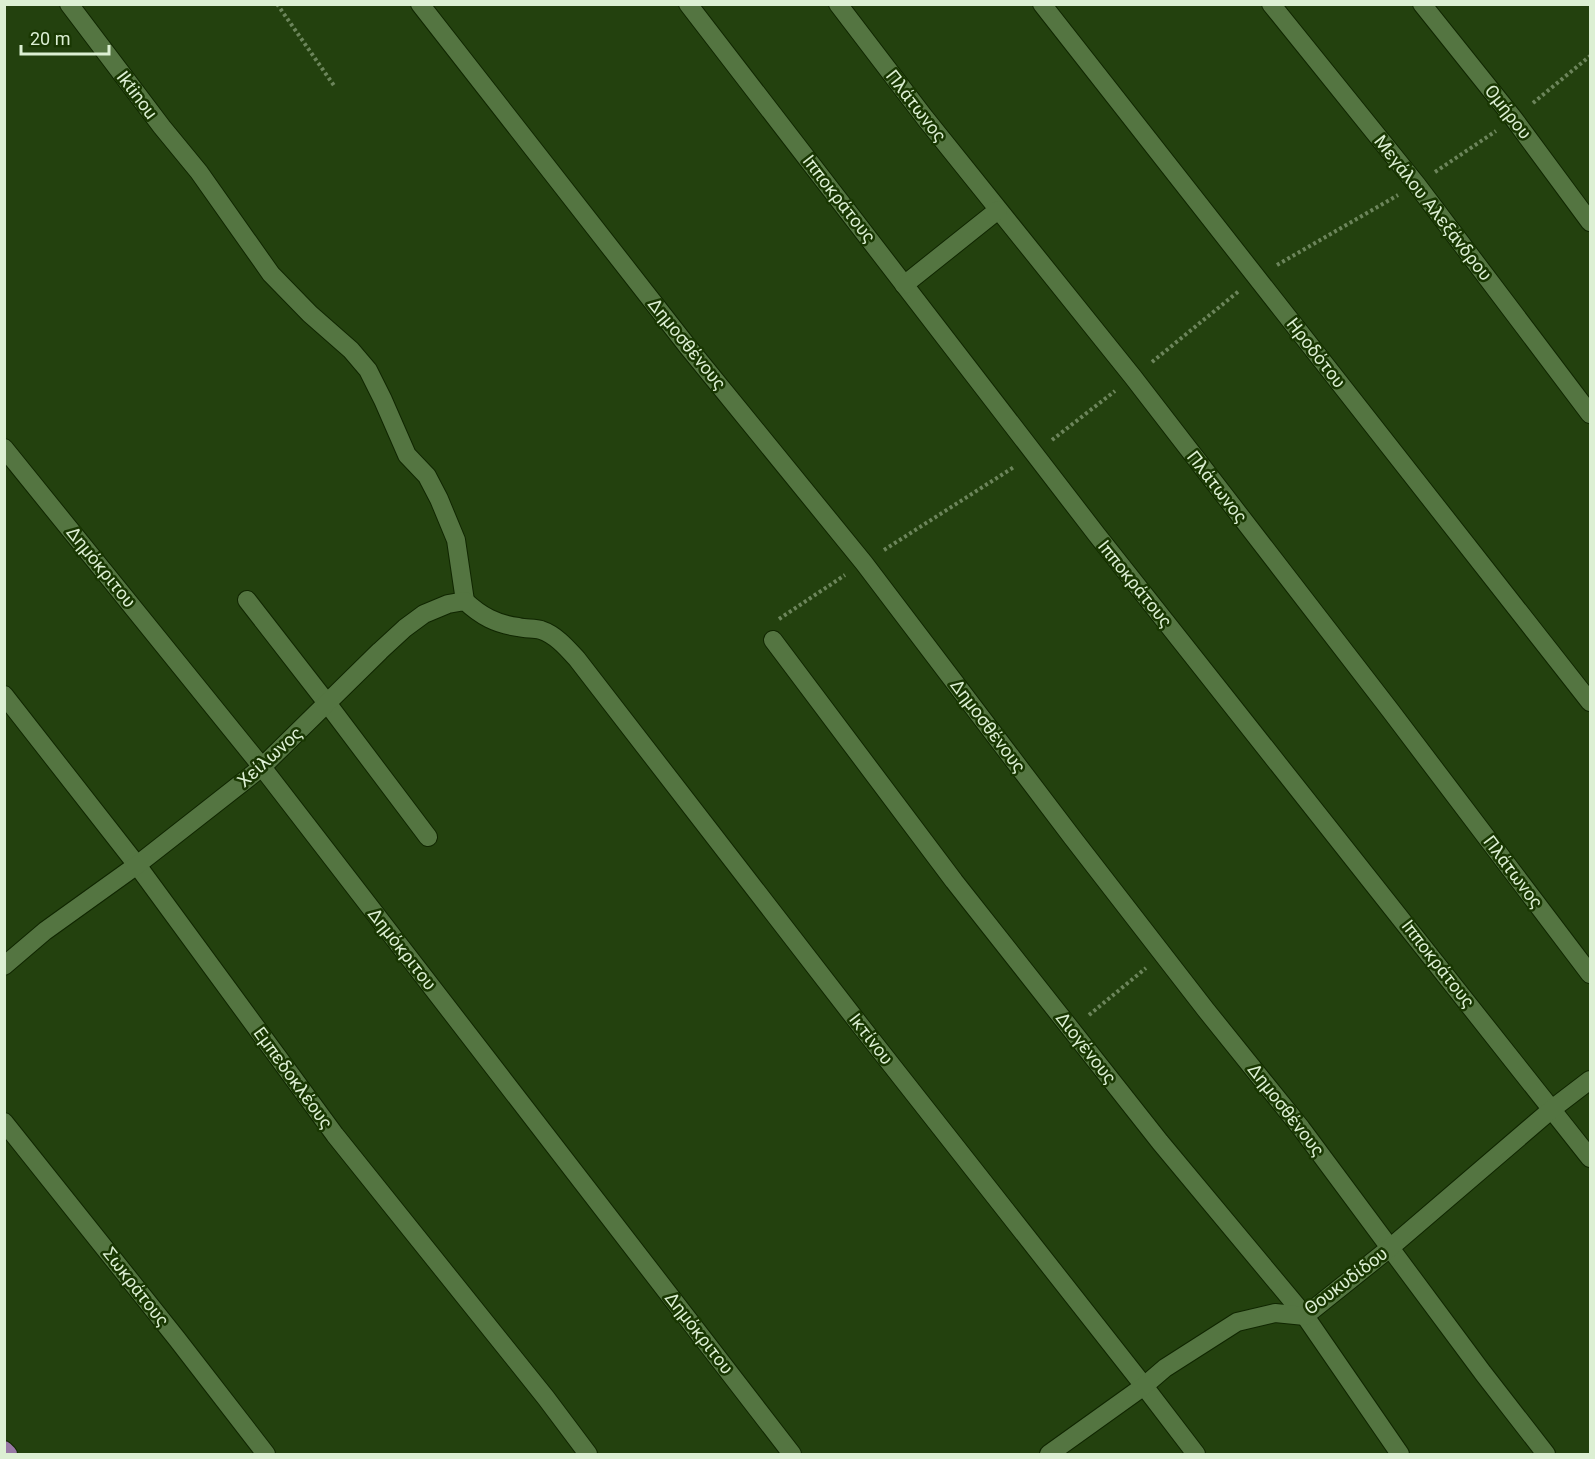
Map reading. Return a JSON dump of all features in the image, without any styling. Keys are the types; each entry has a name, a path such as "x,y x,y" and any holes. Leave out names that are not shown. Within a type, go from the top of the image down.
{"main road":[{"path":"4,1450 8,1455"}],"street":[{"name":"Iktinou","path":"69,4 162,128 200,172 271,274 310,314 351,350 368,370 407,455 427,476 444,509 456,540 465,601"},
{"name":"Δημοσθένους","path":"420,4 688,347 864,563 1057,818 1301,1128 1546,1455"},
{"name":"Ιπποκράτους","path":"688,4 1104,545 1590,1158"},
{"name":"Πλάτωνος","path":"838,4 924,118 1133,378 1390,710 1590,974"},
{"name":"Ηροδότου","path":"1042,4 1590,702"},
{"name":"Μεγάλου Αλεξάνδρου","path":"1271,4 1417,184 1590,414"},
{"name":"Ομήρου","path":"1422,4 1514,119 1590,222"},
{"path":"904,285 999,210"},
{"name":"Δημόκριτου","path":"4,448 262,767 792,1455"},
{"path":"247,600 428,837"},
{"name":"Ικτίνου","path":"465,601 478,613 491,620 516,627 541,630 560,641 577,659 1196,1455"},
{"name":"Χείλωνος","path":"4,966 45,931 137,865 262,767 405,628 424,614 448,604 465,601"},
{"name":"Διογένους","path":"773,640 954,881 1160,1142 1305,1316 1400,1455"},
{"name":"Εμπεδοκλέους","path":"4,695 137,865 335,1135 546,1398 588,1455"},
{"name":"Θουκυδίδου","path":"1049,1455 1165,1368 1237,1322 1275,1313 1305,1316 1391,1247 1552,1109 1590,1080"},
{"name":"Σωκράτους","path":"4,1122 266,1455"}],"path":[{"path":"277,4 335,87"},
{"path":"773,640 771,629 778,619 1034,454 1133,378 1256,277 1417,184 1514,119 1590,56"},
{"path":"1071,1029 1163,955"}]}
